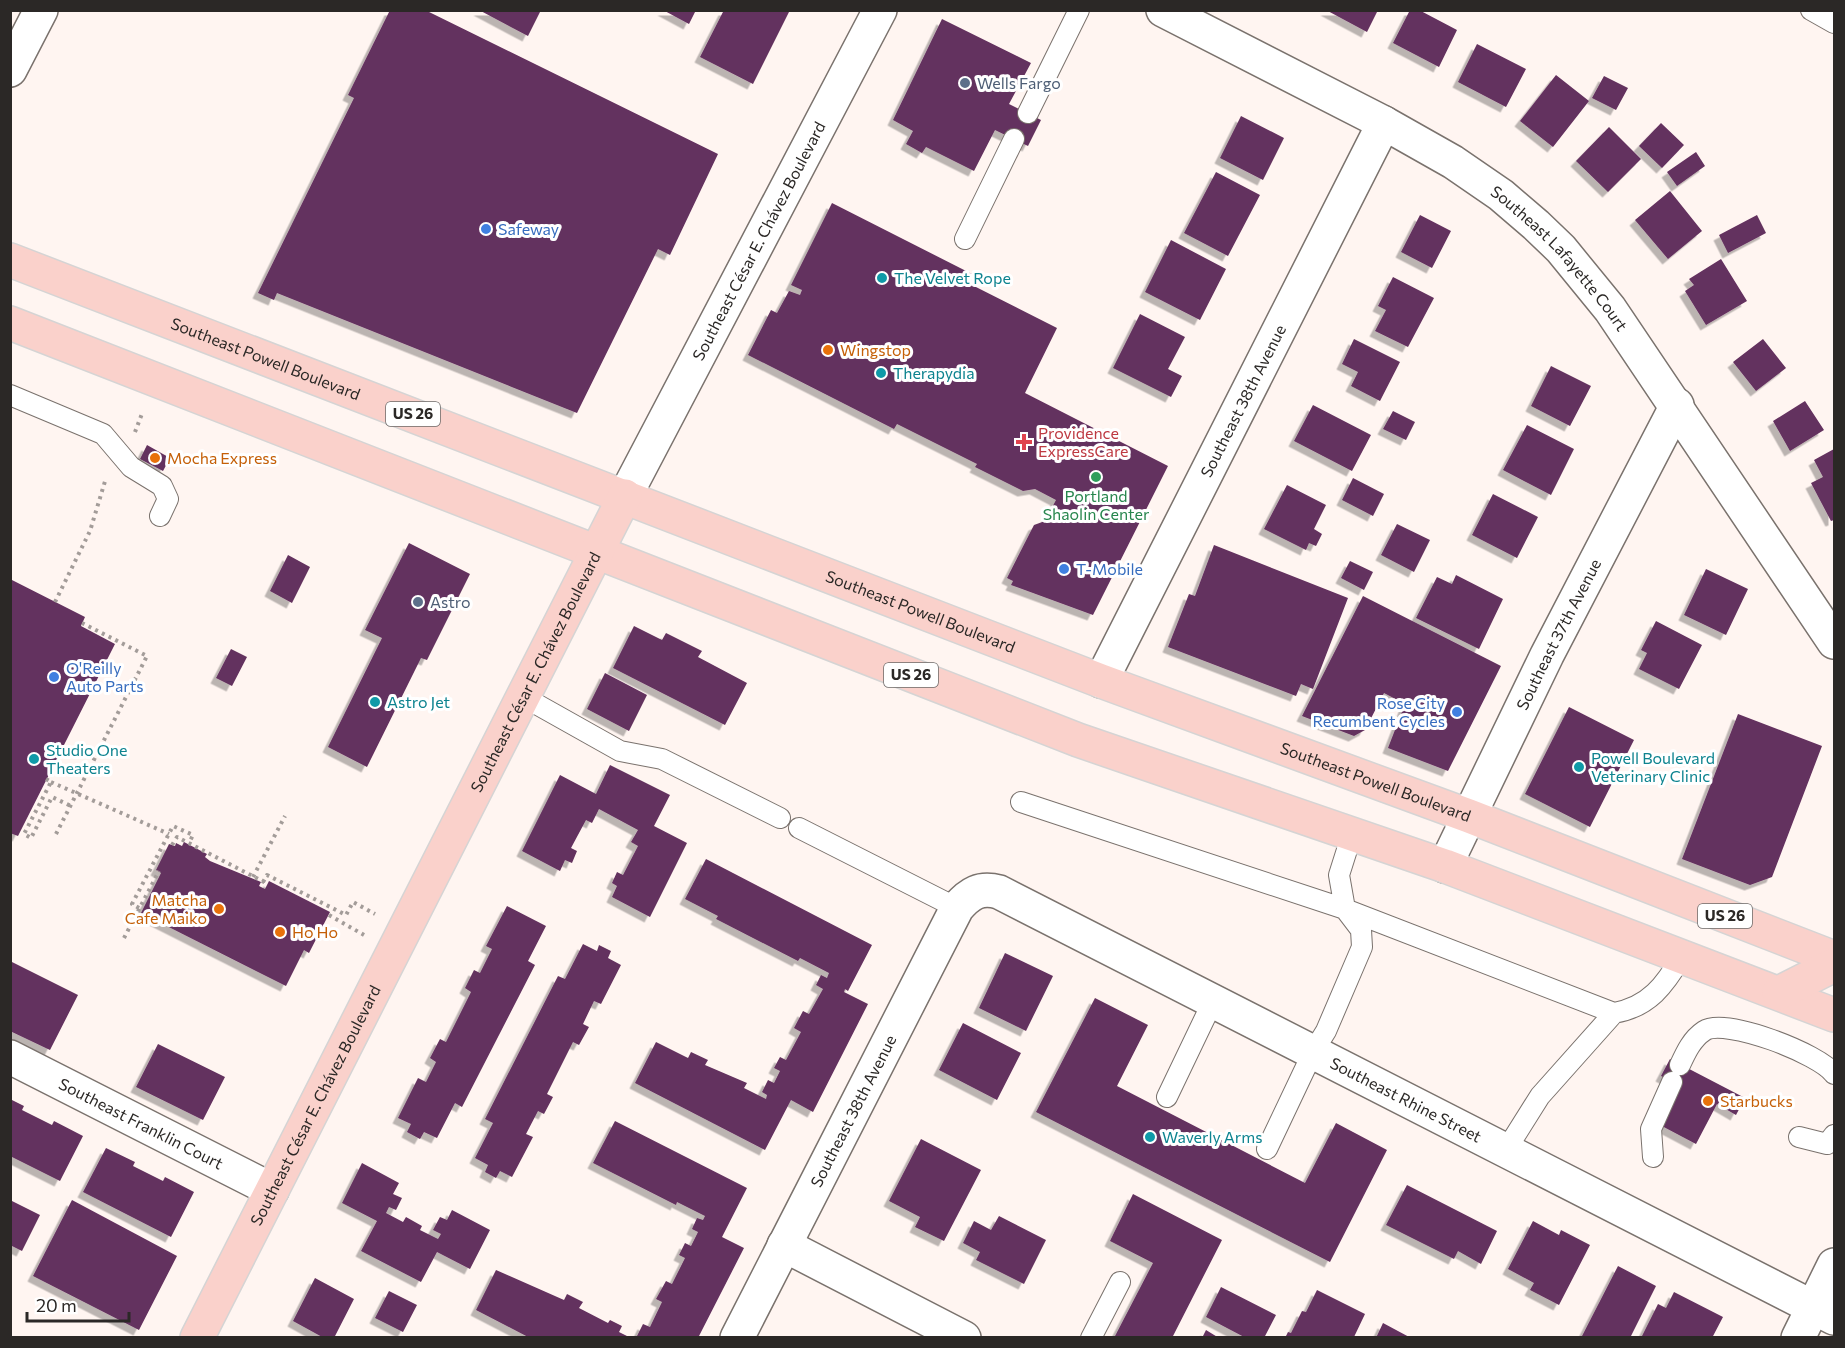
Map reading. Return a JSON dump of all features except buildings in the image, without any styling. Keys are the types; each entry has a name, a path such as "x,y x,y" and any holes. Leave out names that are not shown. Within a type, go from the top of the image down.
{"main road":[{"name":"Southeast Powell Boulevard","path":"10,260 1101,681 1468,816 1834,958"},
{"name":"US 26","path":"10,323 1078,740 1445,866 1834,1015"},
{"name":"Southeast César E. Chávez Boulevard","path":"197,1338 625,496"},
{"path":"1779,993 1834,965"}],"street":[{"name":"Southeast César E. Chávez Boulevard","path":"625,496 880,10"},
{"name":"Southeast Lafayette Court","path":"1163,10 1384,123 1453,162 1501,195 1536,225 1561,249 1610,309 1677,405 1834,642"},
{"path":"10,70 26,25"},
{"name":"Southeast 38th Avenue","path":"1101,681 1384,123"},
{"name":"Southeast 37th Avenue","path":"1445,866 1547,654 1677,405"},
{"name":"Southeast Rhine Street","path":"966,900 987,889 999,892 1824,1312"},
{"name":"Southeast 38th Avenue","path":"737,1338 966,900"},
{"name":"Southeast Franklin Court","path":"10,1057 272,1190"},
{"path":"784,1245 964,1338"},
{"path":"1798,1338 1824,1312 1834,1265"}],"lane":[{"path":"1028,113 1078,10"},
{"path":"1811,10 1834,23"},
{"path":"965,239 1014,139"},
{"path":"10,395 103,434 131,467 162,486 168,499 160,516"},
{"path":"522,696 620,752 662,759 780,818"},
{"path":"1021,802 1345,909 1614,1013 1630,1010 1644,1003 1668,981 1682,956"},
{"path":"799,828 966,900"},
{"path":"1267,1149 1313,1052 1326,1031 1362,947 1361,930 1345,909 1339,874 1352,834"},
{"path":"1167,1097 1214,1001"},
{"path":"1506,1150 1540,1096 1614,1013"},
{"path":"1653,1157 1651,1128 1689,1045 1705,1030 1723,1028 1803,1051 1818,1059 1834,1074"},
{"path":"1799,1137 1827,1144 1834,1135"},
{"path":"1091,1338 1120,1282"}],"path":[{"path":"55,602 90,531 98,505"},
{"path":"56,834 147,656 82,623"},
{"path":"70,806 52,797 31,838 24,834 49,780 168,834"},
{"path":"253,877 285,816"},
{"path":"139,908 132,904 173,826 193,835 189,843"},
{"path":"172,845 177,837 266,883 267,875 346,915 353,902 399,941"},
{"path":"123,938 159,872"},
{"path":"329,915 399,941"}],"place":[{"name":"Wells Fargo","path":"965,83"},
{"name":"Safeway","path":"486,229"},
{"name":"The Velvet Rope","path":"882,278"},
{"name":"Wingstop","path":"828,350"},
{"name":"Therapydia","path":"881,373"},
{"name":"Providence ExpressCare","path":"1024,442"},
{"name":"Mocha Express","path":"155,458"},
{"name":"Portland Shaolin Center","path":"1096,477"},
{"name":"T-Mobile","path":"1064,569"},
{"name":"Astro","path":"418,602"},
{"name":"O'Reilly Auto Parts","path":"54,677"},
{"name":"Astro Jet","path":"375,702"},
{"name":"Rose City Recumbent Cycles","path":"1457,712"},
{"name":"Studio One Theaters","path":"34,759"},
{"name":"Powell Boulevard Veterinary Clinic","path":"1579,767"},
{"name":"Matcha Cafe Maiko","path":"219,909"},
{"name":"Ho Ho","path":"280,932"},
{"name":"Starbucks","path":"1708,1101"},
{"name":"Waverly Arms","path":"1150,1137"}]}
